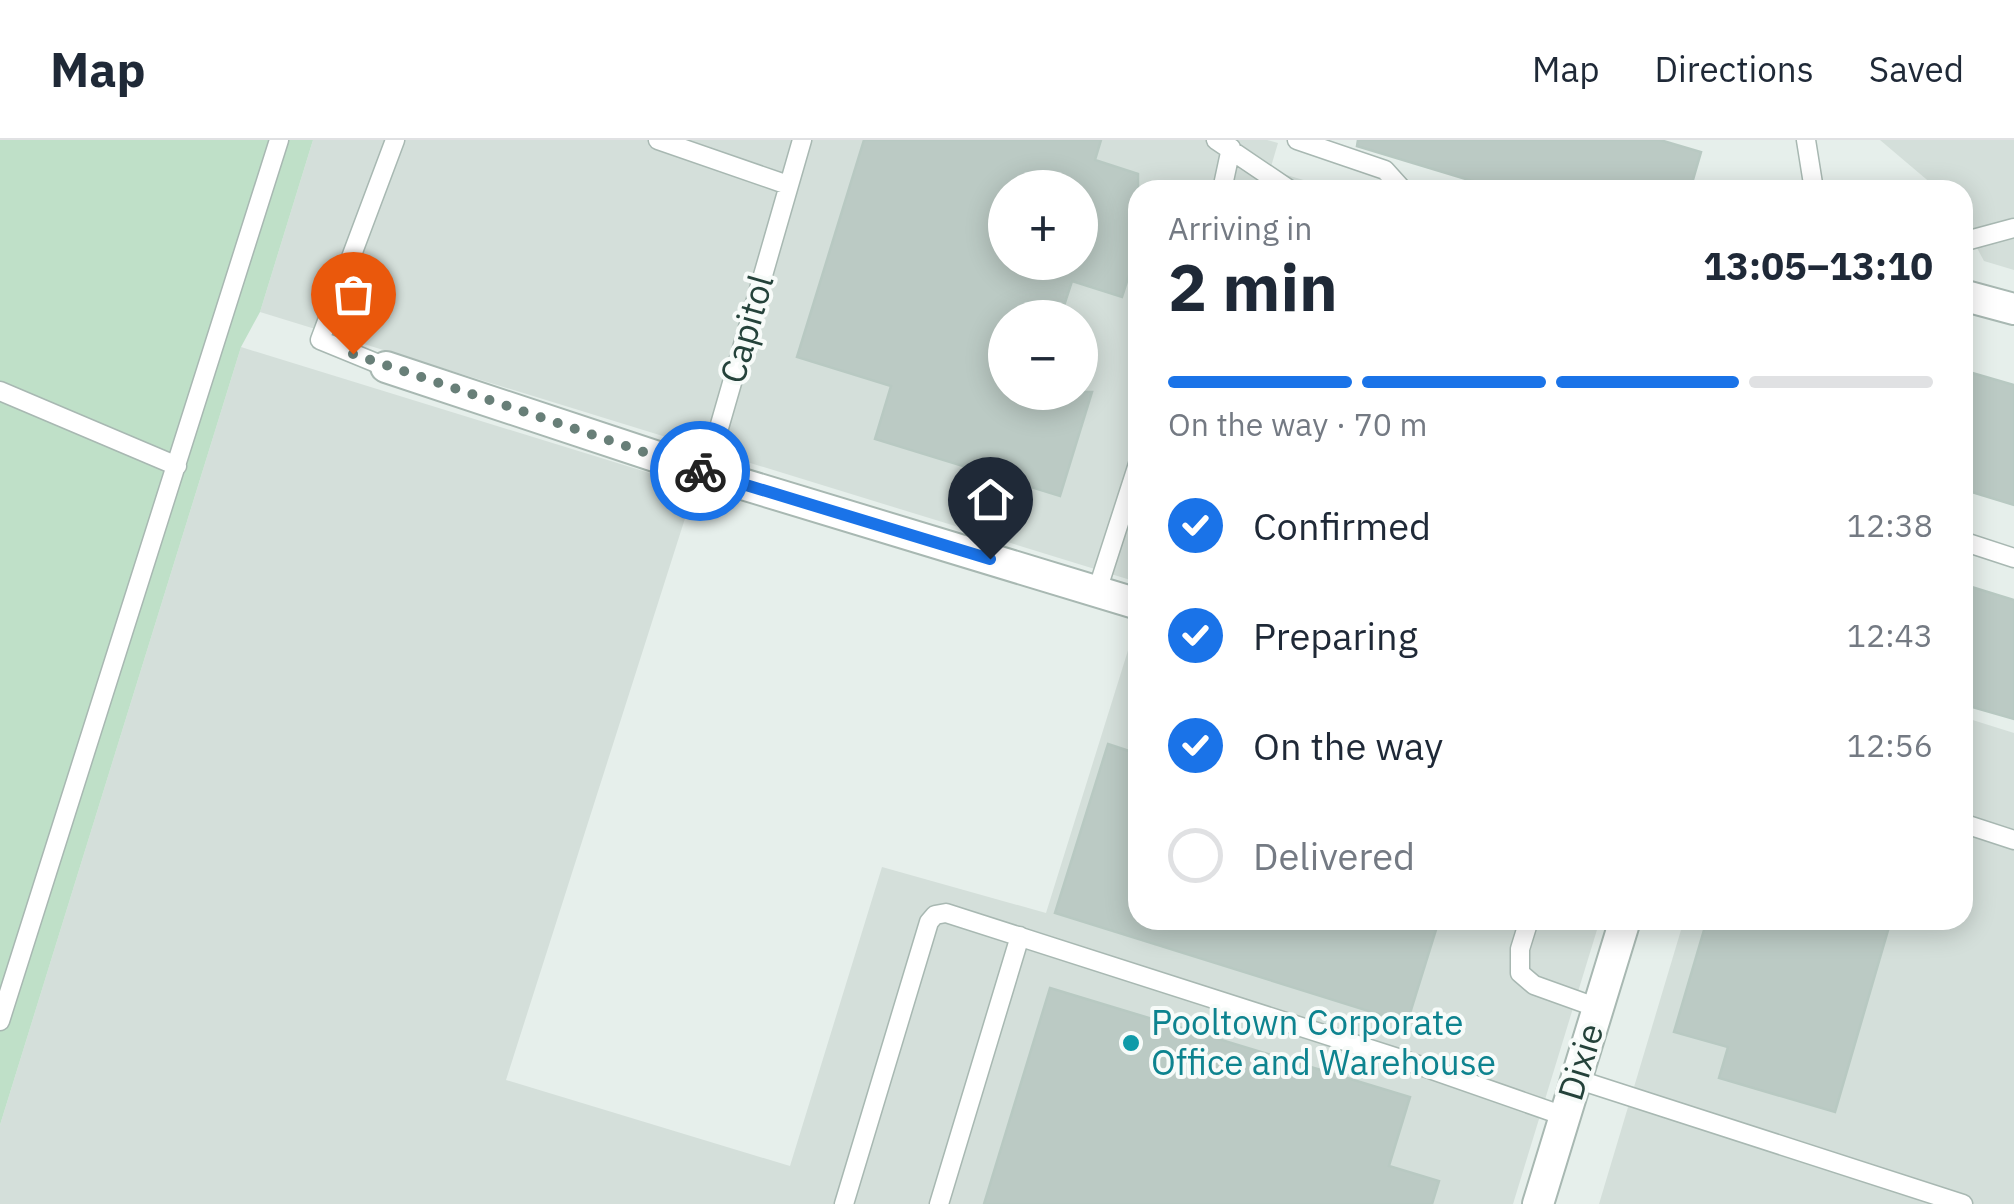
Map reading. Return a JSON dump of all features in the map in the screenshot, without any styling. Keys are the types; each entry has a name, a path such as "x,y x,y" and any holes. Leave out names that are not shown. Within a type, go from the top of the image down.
{"street":[{"path":"1973,298 2014,309"},
{"path":"386,367 706,473 1128,601"},
{"name":"Dixie","path":"1538,1204 1622,930"}],"lane":[{"path":"0,1021 278,140"},
{"path":"386,367 320,340 395,140"},
{"path":"658,140 788,185"},
{"name":"Capitol","path":"706,473 802,140"},
{"path":"1297,140 1385,170 1394,180"},
{"path":"1806,140 1812,180"},
{"path":"1222,180 1224,144"},
{"path":"1224,144 1276,180"},
{"path":"1973,239 2014,228"},
{"path":"0,392 177,466"},
{"path":"1097,592 1128,495"},
{"path":"1973,545 2014,558"},
{"path":"1973,827 2014,840"},
{"path":"844,1204 929,922 946,912 1564,1116"},
{"path":"1526,930 1520,949 1520,973 1534,985 1598,1008"},
{"path":"939,1204 1020,936"},
{"path":"0,950 20,957"},
{"path":"1576,1079 1963,1204"}],"shaded area":[{"path":"313,140 1267,140 1278,143 1270,170 1304,180 1128,180 1128,579 260,312"},
{"path":"1880,140 2014,140 2014,270 1984,261 1973,241 1973,180 1927,180"},
{"path":"241,347 695,487 506,1080 790,1166 882,867 1046,913 1128,650 1128,930 1597,930 1513,1204 0,1204 0,1125"},
{"path":"1973,720 2014,733 2014,1204 1599,1204 1681,930 1973,930"}],"green space":[{"path":"0,140 313,140 260,312 241,347 0,1125"}],"building":[{"path":"864,140 1101,140 1095,160 1138,174 1138,180 1128,180 1128,278 1122,297 1072,281 1066,300 988,300 988,410 1086,410 1060,496 875,439 891,386 797,357"},
{"path":"1358,140 1660,140 1701,152 1693,180 1469,180 1357,146"},
{"path":"1973,373 2014,385 2014,505 1973,492"},
{"path":"1973,587 2014,600 2014,719 1973,707"},
{"path":"1108,744 1128,751 1128,930 1436,930 1407,1023 1055,913"},
{"path":"1704,930 1888,930 1835,1112 1719,1078 1728,1047 1674,1032"},
{"name":"Pooltown Corporate Office and Warehouse","path":"1050,988 1410,1097 1389,1166 1439,1181 1432,1204 984,1204"}],"way so far":[{"path":"353,354 700,471"}],"place":[{"name":"Pooltown Corporate Office and Warehouse","path":"1131,1043"}],"route":[{"path":"700,471 990,559"}]}
